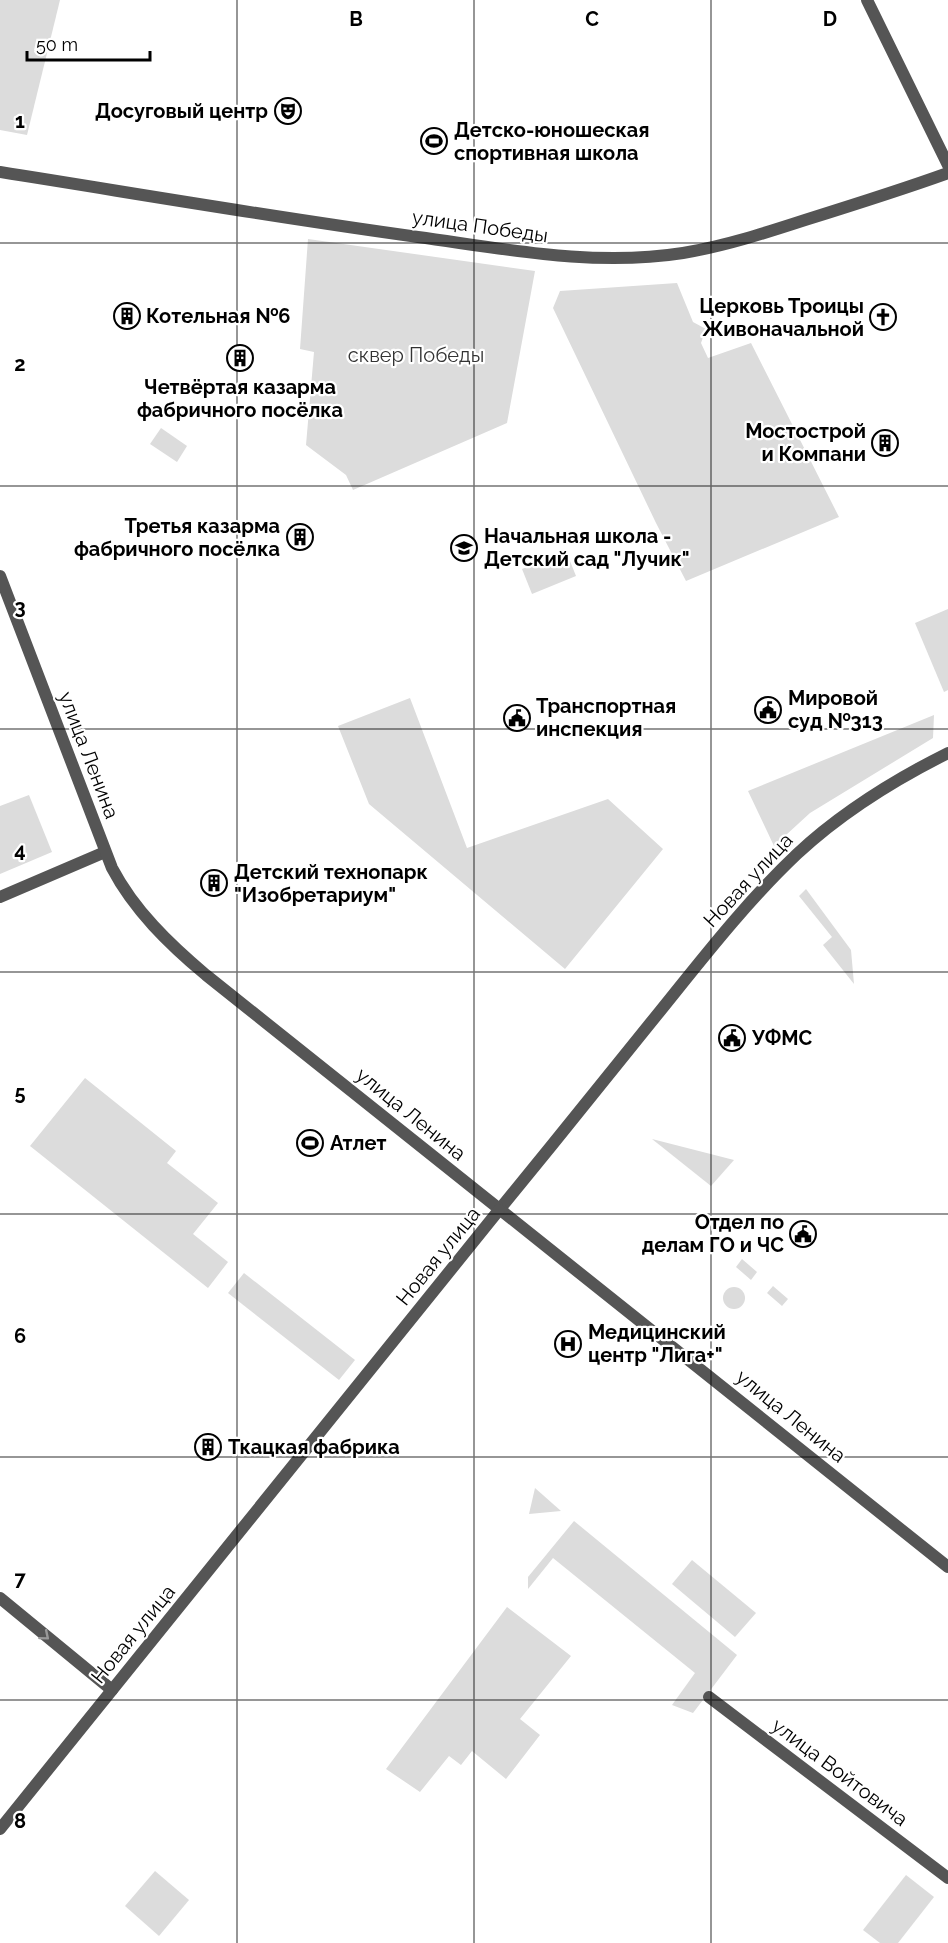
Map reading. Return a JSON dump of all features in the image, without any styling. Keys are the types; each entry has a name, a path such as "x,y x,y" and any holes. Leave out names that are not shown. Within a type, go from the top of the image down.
{"street":[{"path":"867,0 948,165"},
{"name":"улица Победы","path":"0,172 518,253 560,257 630,258 682,253 719,246 948,173"},
{"name":"улица Ленина","path":"0,576 105,852 121,885 132,901 188,960 948,1566"},
{"name":"Новая улица","path":"0,1829 724,932 780,871 825,830 879,790 948,753"},
{"path":"0,897 105,852"},
{"path":"0,1598 112,1690"},
{"name":"улица Войтовича","path":"709,1697 948,1878"}],"green space":[{"path":"0,0 60,0 27,135 0,130"},
{"name":"сквер Победы","path":"308,239 535,271 507,423 353,490 346,475 306,445 314,352 300,349"},
{"path":"677,283 693,322 706,329 701,343 708,358 751,343 839,517 686,581 553,308 560,291"},
{"path":"161,428 187,446 177,462 150,444"},
{"path":"566,551 576,576 532,594 522,569"},
{"path":"948,609 948,690 944,692 915,623"},
{"path":"410,698 467,848 608,799 663,849 565,969 369,804 338,726"},
{"path":"934,715 933,738 810,813 774,846 748,791"},
{"path":"29,795 52,852 0,874 0,806"},
{"path":"806,889 851,950 854,984 823,945 832,937 799,896"},
{"path":"85,1078 176,1151 167,1163 218,1203 193,1234 228,1262 208,1288 30,1146"},
{"path":"652,1139 734,1160 711,1186"},
{"path":"742,1259 757,1272 751,1280 736,1267"},
{"path":"244,1273 355,1360 339,1380 228,1293"},
{"path":"773,1286 788,1299 782,1306 767,1293"},
{"path":"734,1287 742,1290 745,1298 742,1306 734,1309 726,1306 723,1298 726,1290"},
{"path":"535,1488 561,1511 529,1514"},
{"path":"574,1521 737,1655 693,1713 672,1705 695,1673 553,1558 528,1589 528,1577"},
{"path":"692,1560 756,1613 735,1637 672,1584"},
{"path":"507,1607 571,1656 520,1719 540,1735 506,1779 472,1751 461,1765 449,1756 420,1792 386,1769"},
{"path":"155,1871 189,1900 159,1936 125,1906"},
{"path":"906,1875 934,1897 898,1943 880,1943 863,1930"}],"place":[{"name":"Досуговый центр","path":"288,111"},
{"name":"Детско-юношеская спортивная школа","path":"434,141"},
{"name":"Котельная №6","path":"127,316"},
{"name":"Церковь Троицы Живоначальной","path":"883,317"},
{"name":"Четвёртая казарма фабричного посёлка","path":"240,358"},
{"name":"Мостострой и Компани","path":"885,443"},
{"name":"Третья казарма фабричного посёлка","path":"300,537"},
{"name":"Начальная школа - Детский сад \"Лучик\"","path":"464,548"},
{"name":"Мировой суд №313","path":"768,710"},
{"name":"Транспортная инспекция","path":"517,718"},
{"name":"Детский технопарк \"Изобретариум\"","path":"214,883"},
{"name":"УФМС","path":"732,1038"},
{"name":"Атлет","path":"310,1143"},
{"name":"Отдел по делам ГО и ЧС","path":"803,1234"},
{"name":"Медицинский центр \"Лига+\"","path":"568,1344"},
{"name":"Ткацкая фабрика","path":"208,1447"}]}
